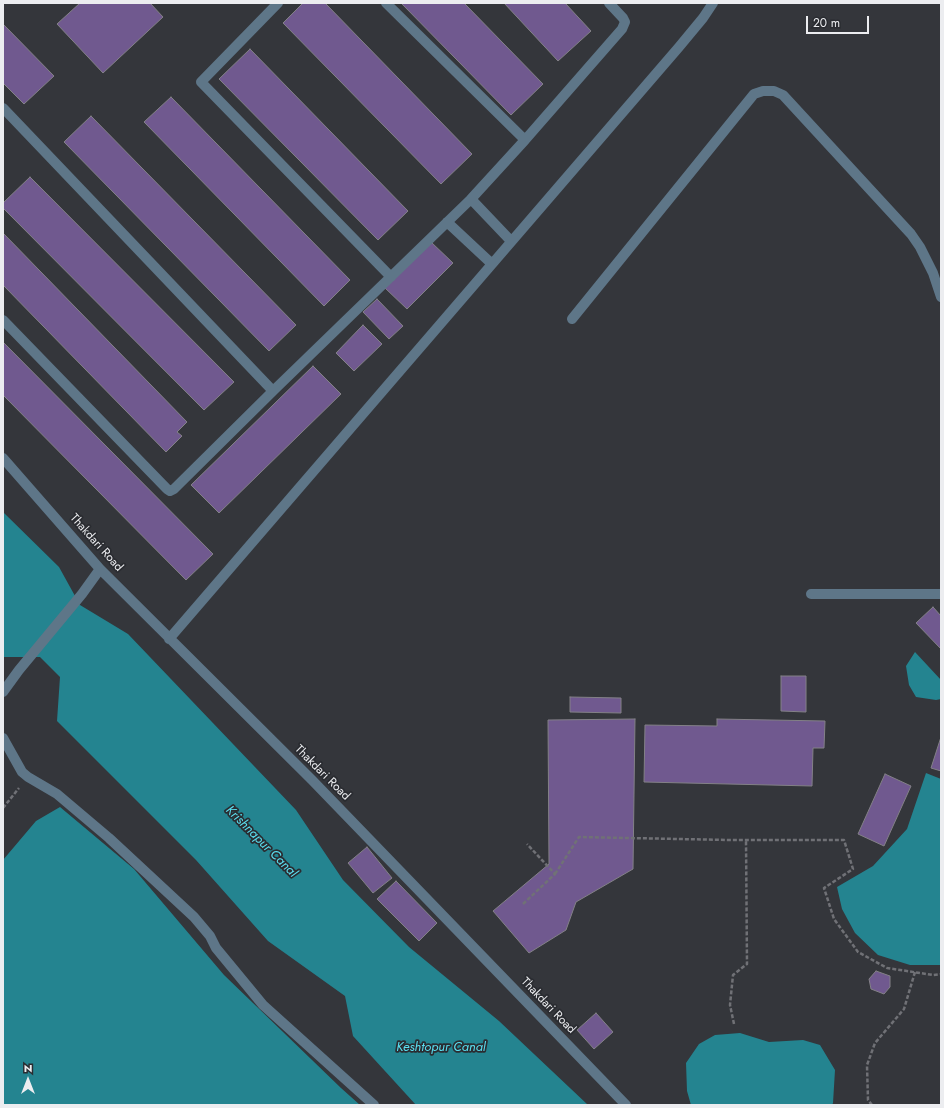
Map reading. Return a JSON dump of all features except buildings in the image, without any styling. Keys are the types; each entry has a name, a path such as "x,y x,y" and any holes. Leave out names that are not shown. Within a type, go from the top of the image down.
{"street":[{"path":"278,3 201,82 391,277"},
{"path":"386,3 525,140"},
{"path":"3,320 170,491 472,199 622,29 625,22 623,18 609,3"},
{"path":"169,639 679,48 713,3"},
{"path":"572,319 754,94 763,91 774,91 783,95 911,234 920,247 933,273 941,297"},
{"path":"3,108 273,391"},
{"path":"472,199 511,241"},
{"path":"447,222 492,264"},
{"name":"Thakdari Road","path":"3,458 100,569 317,786 626,1105"},
{"path":"3,692 19,670 82,594 100,569"},
{"path":"811,594 941,594"},
{"path":"3,738 22,772 63,799 109,838 194,917 210,936 216,948 263,1005 374,1105"}],"path":[{"path":"3,808 28,777"},
{"path":"523,904 555,874 579,837 844,840 853,869 824,888 834,919 858,952 888,968 933,975 941,974"},
{"path":"734,1024 730,1005 733,974 747,964 746,840"},
{"path":"527,844 555,874"},
{"path":"872,1105 868,1100 867,1065 875,1043 904,1009 915,972"}],"water":[{"name":"Keshtopur Canal","path":"3,512 59,567 80,605 128,634 296,810 343,880 409,947 499,1021 588,1105 416,1105 353,1036 345,996 268,941 196,860 57,721 60,677 40,657 3,657"},
{"path":"915,652 941,680 941,699 936,700 916,697 909,685 906,666"},
{"path":"926,773 941,779 941,965 910,965 878,955 855,933 842,909 837,887 873,866 907,829"},
{"path":"60,807 134,869 224,975 360,1105 3,1105 3,860 36,821"},
{"path":"740,1033 769,1042 803,1040 820,1045 835,1070 832,1105 691,1105 687,1091 686,1063 699,1044 715,1035"}],"water label":[{"name":"Krishnapur Canal","path":"261,842"}]}
